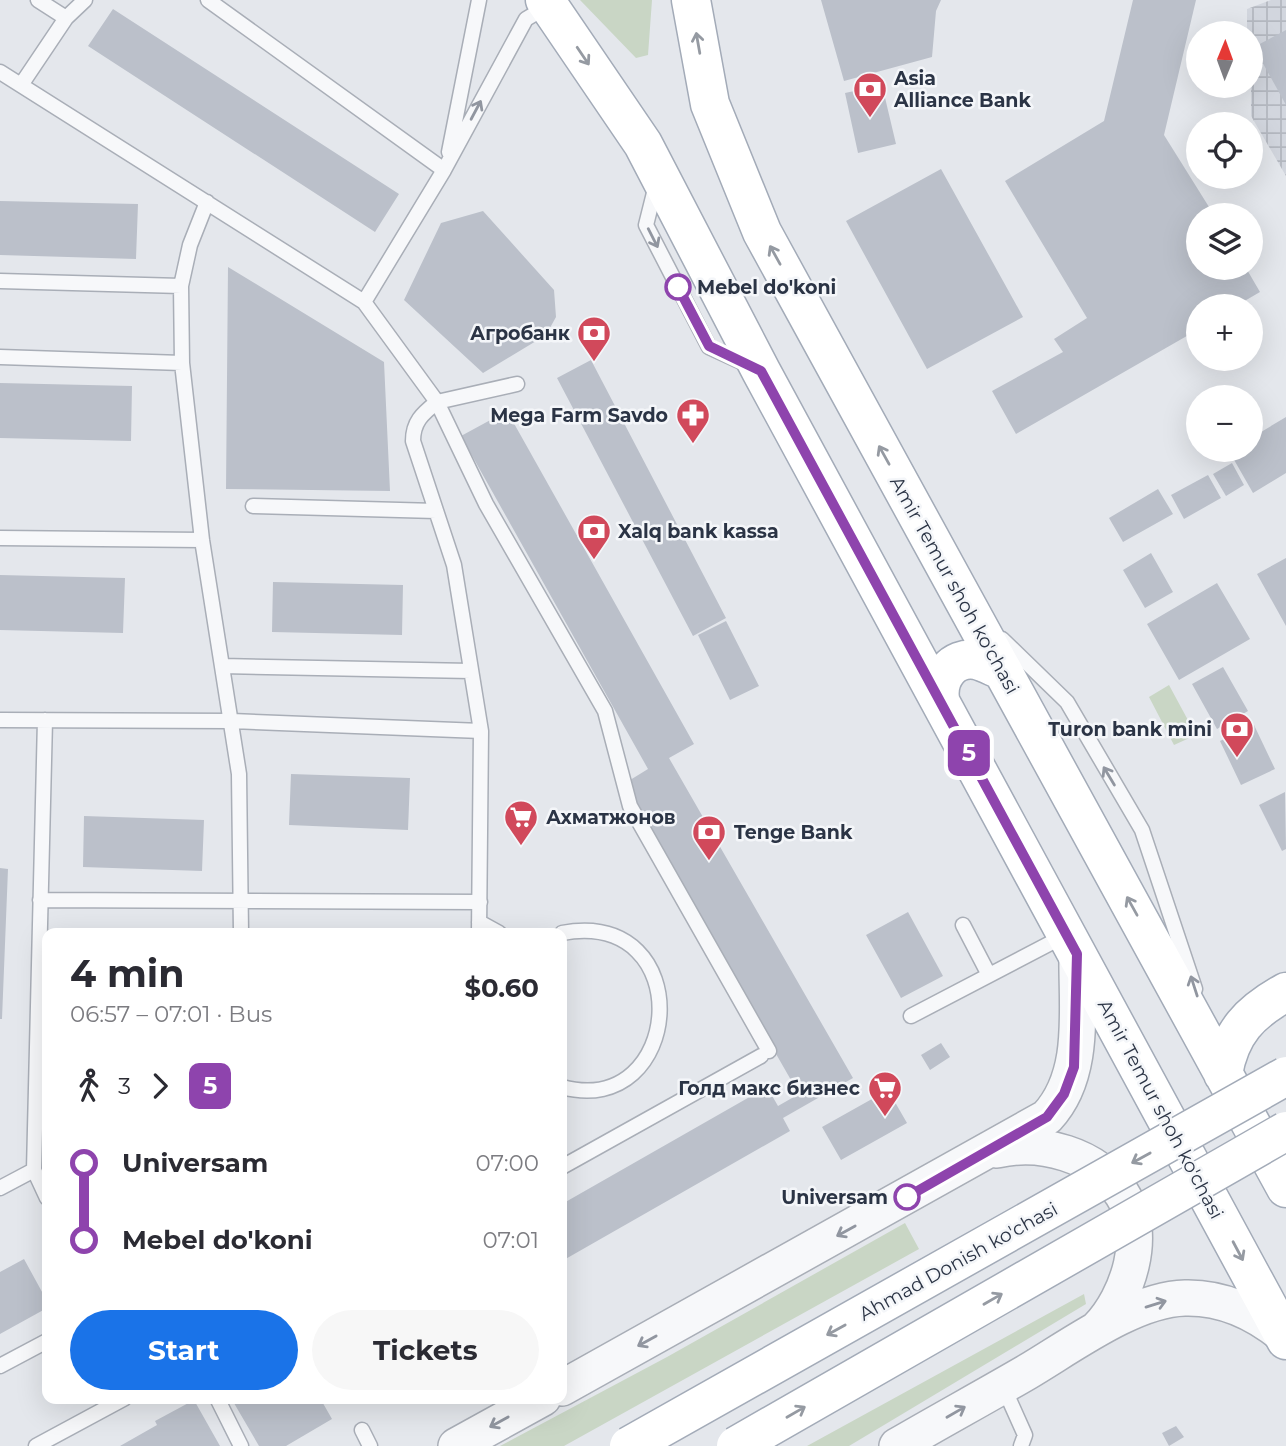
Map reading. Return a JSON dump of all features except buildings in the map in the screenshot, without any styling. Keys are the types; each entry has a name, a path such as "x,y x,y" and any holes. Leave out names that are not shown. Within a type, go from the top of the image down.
{"main road":[{"name":"Amir Temur shoh ko'chasi","path":"691,0 710,104 762,232 1286,1188"},
{"name":"Amir Temur shoh ko'chasi","path":"547,3 643,144 761,371 1285,1337"},
{"path":"940,699 938,688 943,676 963,661 976,660 1003,671"},
{"path":"1223,1074 1230,1044 1246,1019 1286,992"},
{"name":"Ahmad Donish ko'chasi","path":"629,1446 1286,1076"},
{"path":"736,1446 1286,1131"}],"street":[{"path":"567,1385 1047,1117 1064,1094 1074,1067 1072,944"},
{"path":"979,1156 1016,1146 1053,1149 1092,1166 1110,1179 1123,1195 1133,1233 1130,1271 1117,1305 1093,1333"},
{"path":"897,1446 1093,1333 1148,1306 1184,1298 1236,1307 1254,1314 1285,1337"},
{"path":"456,1446 531,1404"}],"lane":[{"path":"38,0 66,18"},
{"path":"22,85 66,18 85,0"},
{"path":"208,0 444,170"},
{"path":"444,170 479,0"},
{"path":"364,302 444,170 526,19 547,3"},
{"path":"0,72 364,302 437,402 486,503 605,711 630,806 765,1054 567,1164"},
{"path":"207,202 190,245 181,286 182,363 202,540 239,774 241,928"},
{"path":"0,281 181,286"},
{"path":"0,356 182,363"},
{"path":"479,927 481,731 454,565 413,441 413,427 421,415 437,402 517,384"},
{"path":"253,506 436,511"},
{"path":"0,538 202,540"},
{"path":"964,601 1067,702 1142,830 1223,1074"},
{"path":"222,666 471,671"},
{"path":"0,720 232,721 481,731"},
{"path":"42,995 40,900 45,720"},
{"path":"40,900 480,902"},
{"path":"963,925 989,975"},
{"path":"567,932 580,930 608,935 632,948 651,969 661,995 661,1023 654,1045 638,1068 615,1083 588,1091 567,1088"},
{"path":"911,1016 989,975 1072,944"},
{"path":"42,1056 34,1170 42,1187"},
{"path":"0,1188 34,1170"},
{"path":"0,1366 42,1343"},
{"path":"1003,1386 1025,1435 1021,1446"},
{"path":"36,1446 114,1404"},
{"path":"220,1404 241,1446"},
{"path":"362,1430 370,1446"}],"shaded area":[{"path":"1271,0 1286,0 1286,176 1263,137 1263,112 1251,112 1251,98 1264,98 1264,21 1247,21 1247,9"}],"green space":[{"path":"580,0 652,0 648,55 636,58"},
{"path":"1169,685 1196,735 1174,745 1149,697"},
{"path":"905,1223 919,1249 564,1446 500,1446 667,1357"},
{"path":"1084,1294 1086,1304 849,1446 807,1446"}],"bus line":[{"name":"5","path":"678,287 709,346 761,371 1077,954 1074,1067 1057,1107 1047,1117 907,1197"}],"place":[{"name":"Asia Alliance Bank","path":"870,119"},
{"name":"Mebel do'koni","path":"678,287"},
{"name":"Агробанк","path":"594,363"},
{"name":"Mega Farm Savdo","path":"693,445"},
{"name":"Xalq bank kassa","path":"594,561"},
{"name":"Turon bank mini","path":"1237,759"},
{"name":"Ахматжонов","path":"521,847"},
{"name":"Tenge Bank","path":"709,862"},
{"name":"Голд макс бизнес","path":"885,1118"},
{"name":"Universam","path":"907,1197"}]}
